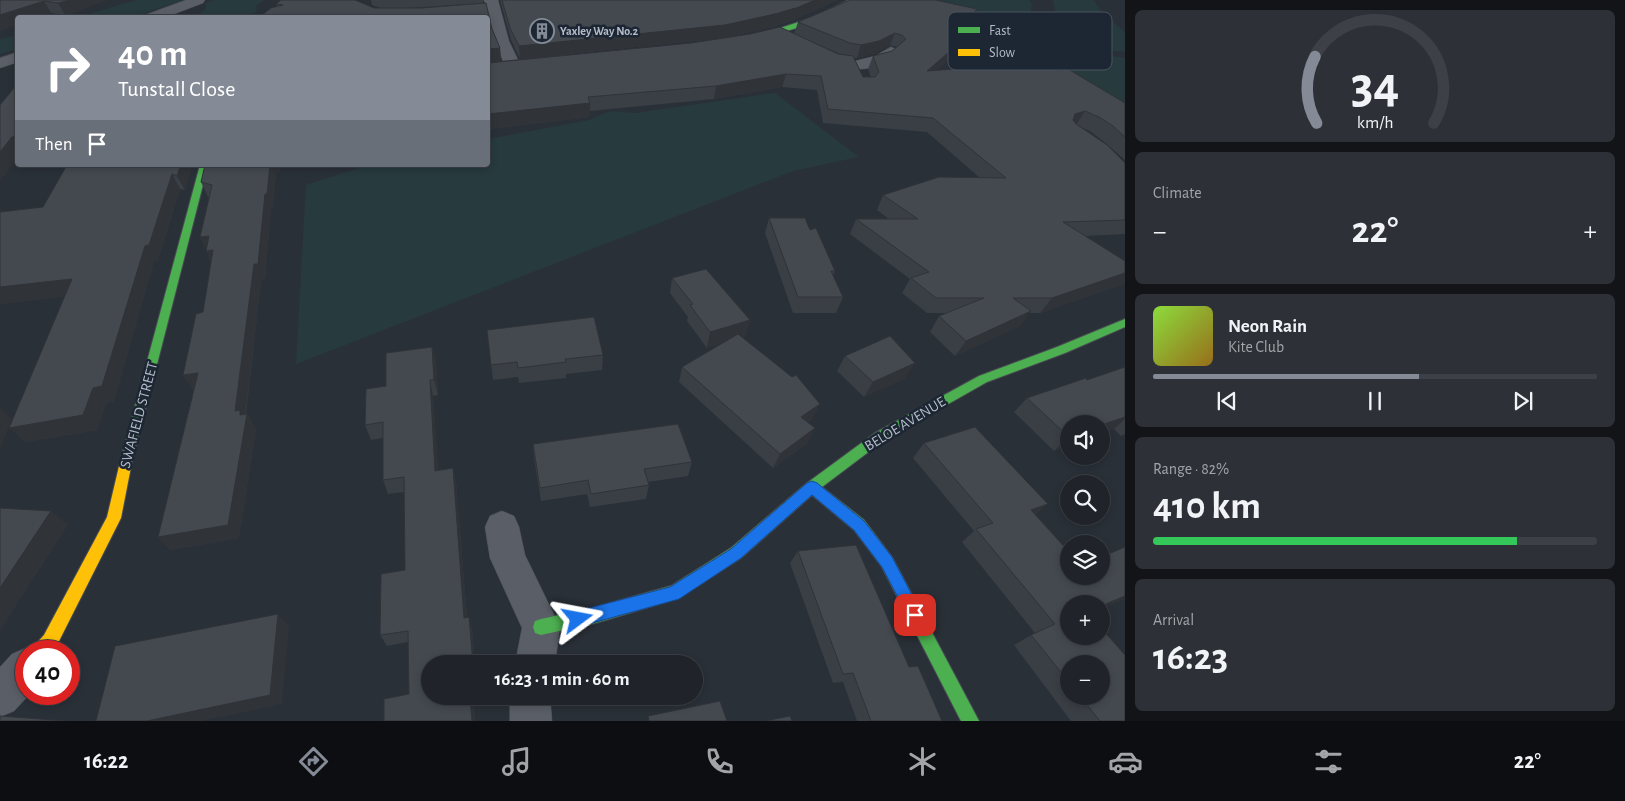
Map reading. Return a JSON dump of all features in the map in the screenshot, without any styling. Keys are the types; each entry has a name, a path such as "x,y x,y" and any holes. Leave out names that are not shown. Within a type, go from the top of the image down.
{"street":[{"path":"158,15 198,0"},
{"path":"736,42 778,33 839,9 853,0"},
{"path":"437,13 492,4 502,41 513,66"},
{"path":"778,33 796,41"},
{"path":"841,62 859,72 891,52"},
{"path":"0,63 15,59"},
{"name":"SWAFIELD STREET","path":"51,640 114,518 128,450 203,167"},
{"name":"BELOE AVENUE","path":"541,627 596,615 674,593 736,554 812,487 879,437 983,379 1061,350 1125,323"},
{"path":"812,487 859,525 887,562 970,721"},
{"path":"502,527 508,558 541,627 536,655"},
{"path":"0,697 15,680"},
{"path":"530,705 531,721"}],"green space":[{"path":"136,0 183,0 139,15 86,15"},
{"path":"214,0 264,0 256,6 257,12 245,15 197,15 206,9 206,3"},
{"path":"914,0 1029,0 1032,5 1030,12 976,12"},
{"path":"1053,0 1094,0 1101,12 1056,12"},
{"path":"1112,21 1125,32 1125,52 1112,51"},
{"path":"15,35 15,50 0,54 0,39"},
{"path":"1112,56 1125,58 1125,106 1028,70 1112,70"},
{"path":"775,93 859,157 793,171 296,364 306,185 362,167 490,167 490,139 589,120 610,111 635,113"}],"building":[{"path":"0,0 71,0 58,3 44,1 0,15"},
{"path":"281,0 355,0 374,8 421,8 486,3 489,15 262,15 271,8 283,5 276,4"},
{"path":"502,0 815,0 775,14 725,25 519,46 510,28"},
{"path":"850,0 935,0 977,9 974,12 948,12 948,53 927,71 1070,70 1125,103 1125,137 1113,126 1085,111 1075,114 1073,120 1107,145 1125,163 1125,220 1063,222 1125,261 1125,273 1052,298 1013,298 1031,311 966,341 939,316 984,298 936,298 911,278 929,272 856,219 918,219 883,195 939,177 1006,178 933,118 828,109 821,76 786,74 716,86 588,97 590,103 490,114 490,63 691,43 750,34 780,27 838,54 853,56 863,77 875,77 879,72 873,56 892,51 906,39 902,35 895,33 879,41 861,45 850,43 798,22"},
{"path":"490,20 492,29 500,48 490,49"},
{"path":"15,87 15,136 12,137 0,152 0,105"},
{"path":"66,167 180,167 177,176 172,174 149,245 145,246 102,386 93,388 83,415 9,428 72,279 0,287 0,212 43,207"},
{"path":"205,167 270,167 258,264 254,264 235,411 240,410 240,415 247,414 228,525 158,537 198,373 183,375 196,314 203,312 213,250 206,251 209,236 200,237 212,185 201,182"},
{"path":"769,218 805,218 810,230 816,228 835,271 831,271 843,297 798,297"},
{"path":"706,269 750,320 710,332 690,305 693,304 672,278"},
{"path":"594,317 603,355 565,359 566,362 518,368 517,362 491,365 487,330"},
{"path":"738,334 792,377 796,375 820,404 801,417 815,428 780,454 682,367"},
{"path":"890,336 915,363 873,382 845,356"},
{"path":"432,347 434,380 430,380 435,471 453,468 464,618 469,617 472,655 421,655 421,705 471,705 472,721 384,721 384,699 409,694 408,631 380,635 381,574 405,570 404,477 383,480 383,422 365,425 366,389 386,386 386,353"},
{"path":"1125,367 1125,417 1110,422 1110,415 1060,415 1060,429 1027,398 1086,378 1087,380"},
{"path":"678,424 692,462 644,469 649,485 591,494 588,480 540,488 533,444"},
{"path":"975,427 1048,504 1031,510 1060,542 1060,585 1110,585 1110,553 1125,547 1125,596 1110,602 1110,595 1060,595 1060,645 1110,645 1110,638 1125,655 1125,721 1100,721 1087,705 1110,705 1110,655 1060,655 1060,671 1031,635 1055,624 976,529 993,523 924,443"},
{"path":"0,508 51,511 0,588"},
{"path":"856,545 909,667 918,666 942,721 871,721 853,673 843,674 798,551"},
{"path":"278,614 270,695 147,721 96,721 115,646"},
{"path":"720,701 727,721 649,721 648,716"},
{"path":"0,716 67,721 0,721"},
{"path":"790,716 792,721 765,721"}],"traffic: fast":[{"path":"750,39 803,23 853,0"},
{"path":"126,462 203,167"},
{"path":"541,627 596,615 674,593 736,553 812,487 879,437 983,379 1061,350 1125,323"},
{"path":"812,487 859,525 887,562 970,721"}],"traffic: slow":[{"path":"51,640 114,518 126,462"}],"place":[{"name":"Yaxley Way No.2","path":"542,31"}],"route":[{"path":"578,619 674,593 736,554 812,487 859,525 887,562 915,615"}]}
